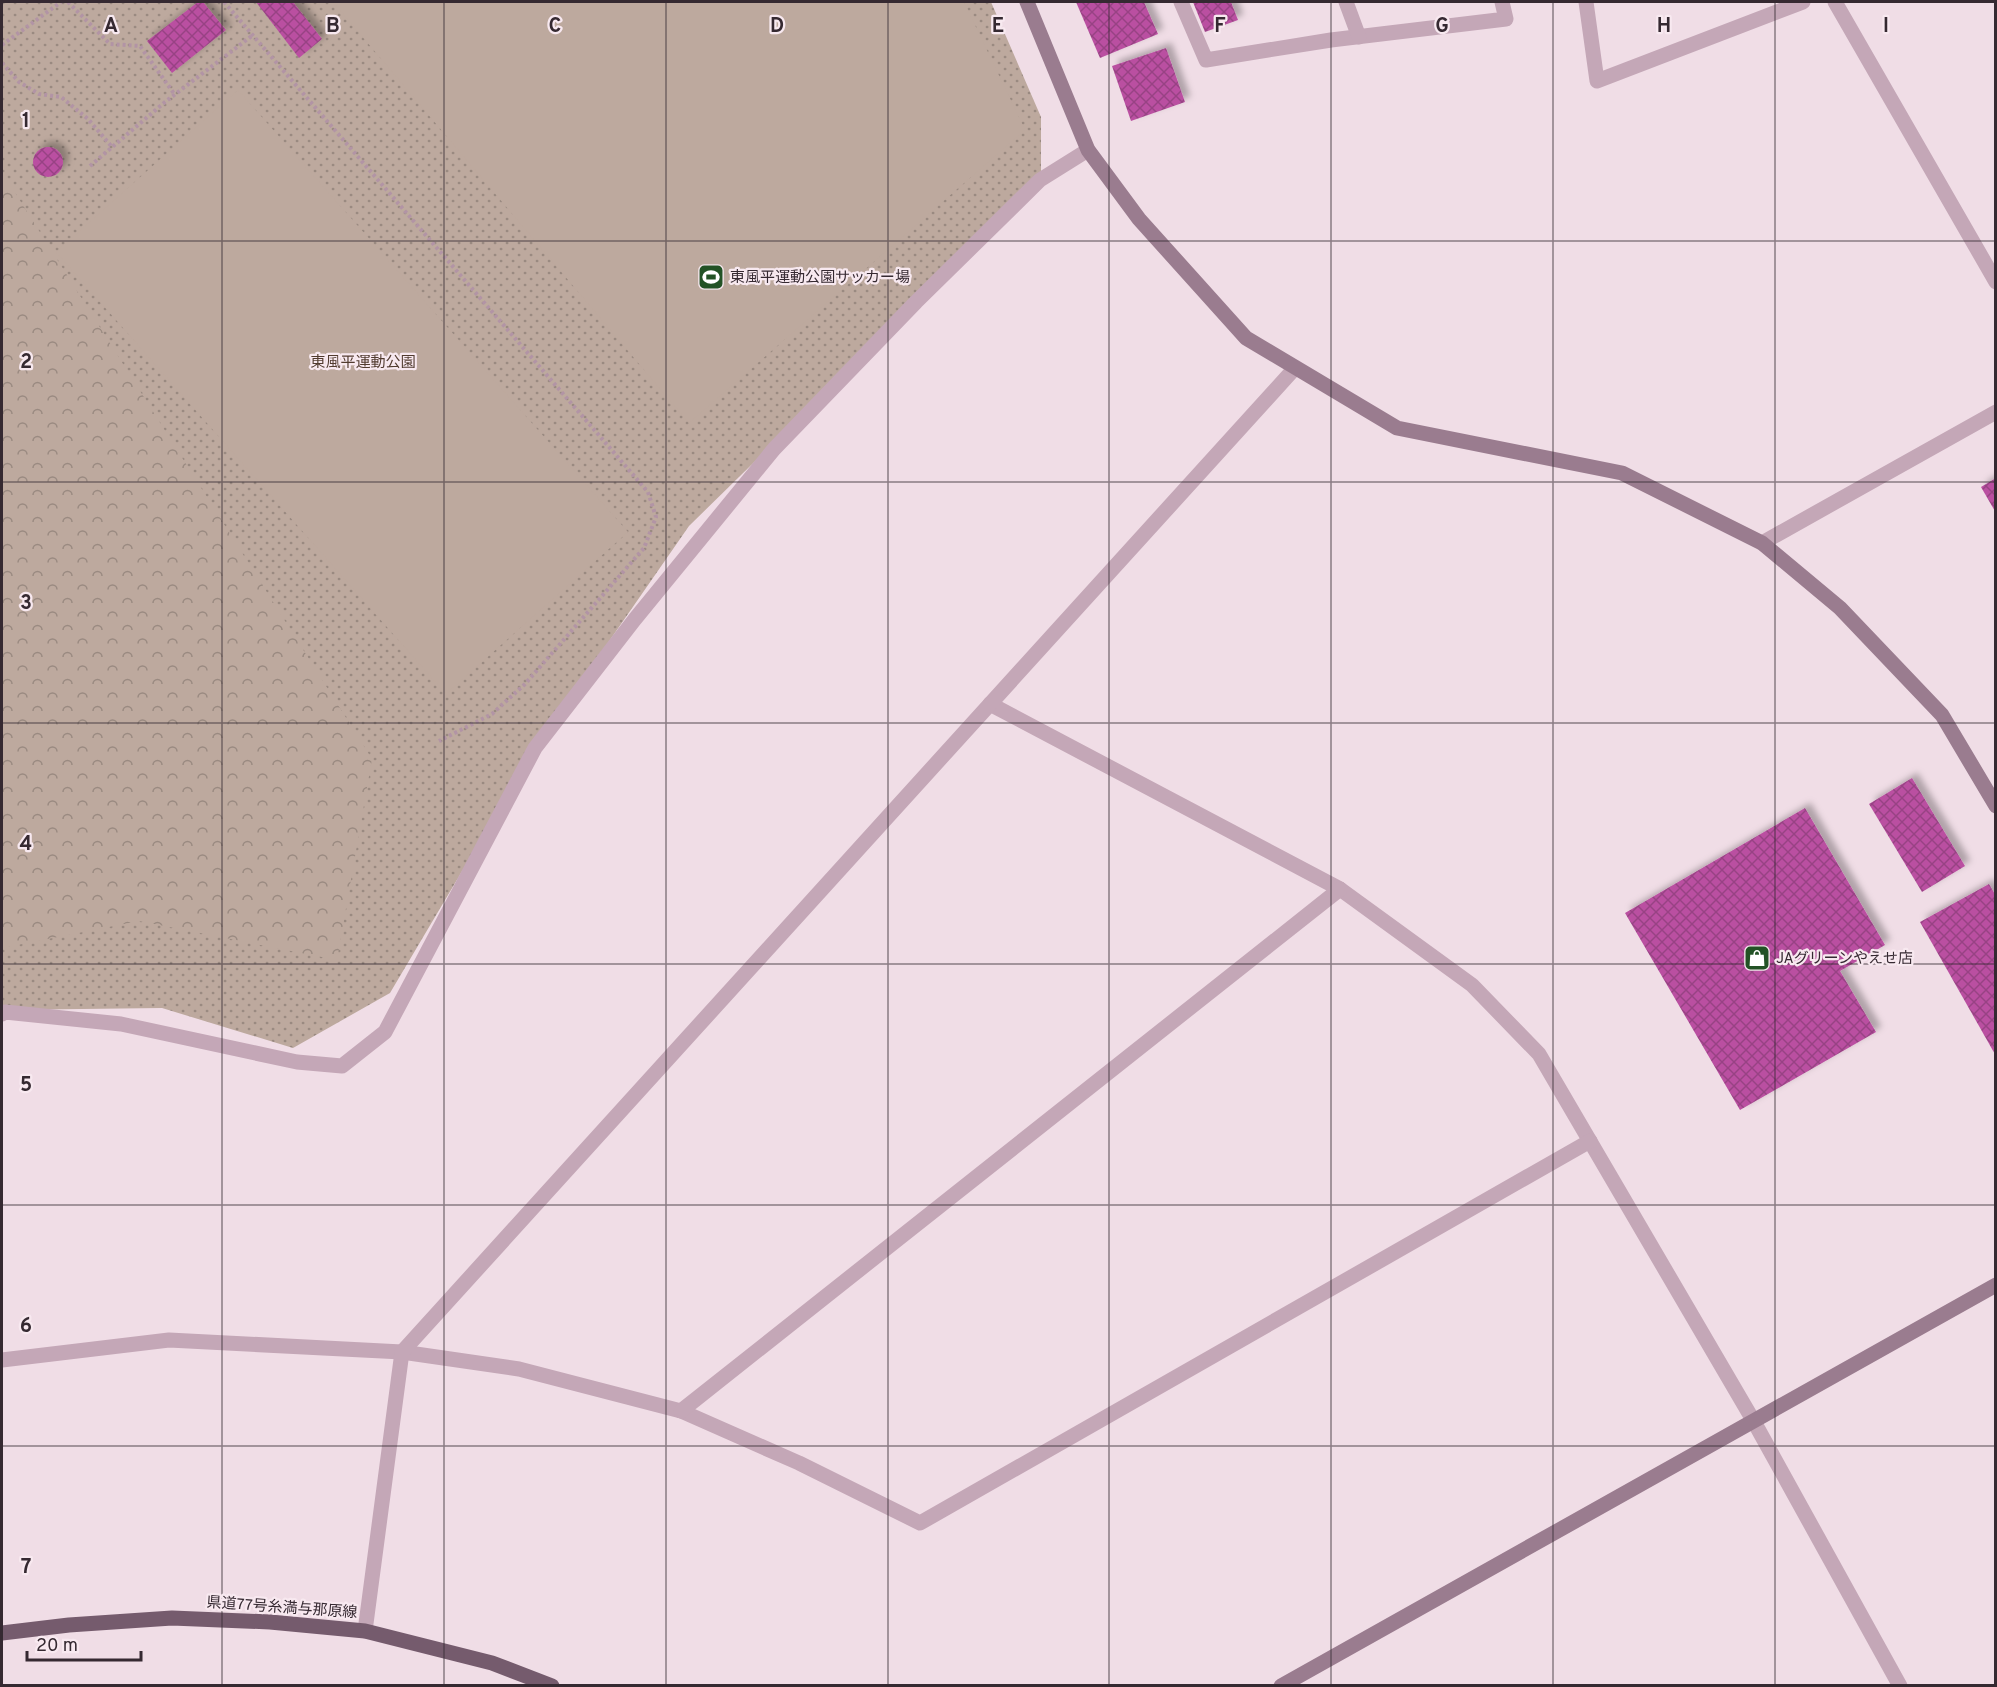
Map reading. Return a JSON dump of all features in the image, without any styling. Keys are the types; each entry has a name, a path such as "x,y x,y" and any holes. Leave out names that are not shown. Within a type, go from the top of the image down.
{"main road":[{"name":"県道77号糸満与那原線","path":"2,1633 69,1624 172,1618 270,1622 365,1631 492,1663 552,1686"}],"street":[{"path":"1027,2 1088,150 1139,219 1246,338 1397,428 1622,473 1762,543 1840,608 1942,715 1995,806"},
{"path":"1181,2 1206,60 1359,37 1506,19 1502,2"},
{"path":"1346,2 1359,37"},
{"path":"1586,2 1597,81 1803,2"},
{"path":"1835,2 1995,282"},
{"path":"2,1014 4,1012 121,1024 297,1062 342,1066 385,1032 535,748 635,619 774,449 916,302 1040,180 1088,150"},
{"path":"365,1631 402,1352 1295,368"},
{"path":"1762,543 1995,412"},
{"path":"990,704 1340,889 1472,985 1539,1054 1753,1420 1900,1686"},
{"path":"681,1411 1340,889"},
{"path":"2,1360 169,1340 402,1352 519,1369 681,1411 799,1462 920,1523 1590,1141"},
{"path":"1281,1686 1995,1285"}],"path":[{"path":"2,45 61,2"},
{"path":"69,2 110,44 140,46 175,95"},
{"path":"224,2 648,492 656,517 644,548 525,684 492,714 440,741"},
{"path":"90,166 175,95 253,35"},
{"path":"2,63 19,82 39,94 61,97 88,118 112,147"}],"green space":[{"name":"東風平運動公園","path":"2,2 991,2 1041,117 1041,181 689,526 535,748 390,993 293,1048 162,1008 2,1010"},
{"name":"東風平運動公園サッカー場","path":"333,2 964,2 1025,130 689,423"},
{"path":"238,90 628,532 446,694 56,252"},
{"path":"2,172 372,759 337,960 139,921 2,948"}],"building":[{"path":"198,2 203,2 226,30 172,73 147,41"},
{"path":"256,2 293,2 322,39 299,58"},
{"path":"1076,2 1144,2 1158,34 1100,58"},
{"path":"1193,2 1231,2 1238,20 1205,32"},
{"path":"1166,48 1185,102 1131,121 1112,66"},
{"path":"48,147 59,151 63,162 59,173 48,177 37,173 33,162 37,151"},
{"path":"1996,478 1996,513 1981,487"},
{"path":"1912,778 1965,866 1922,892 1869,804"},
{"name":"JAグリーンやえせ店","path":"1805,808 1885,945 1840,971 1876,1032 1740,1110 1625,913"},
{"path":"1989,884 1996,896 1996,1056 1920,922"}],"place":[{"name":"東風平運動公園サッカー場","path":"711,277"},
{"name":"JAグリーンやえせ店","path":"1757,958"}]}
